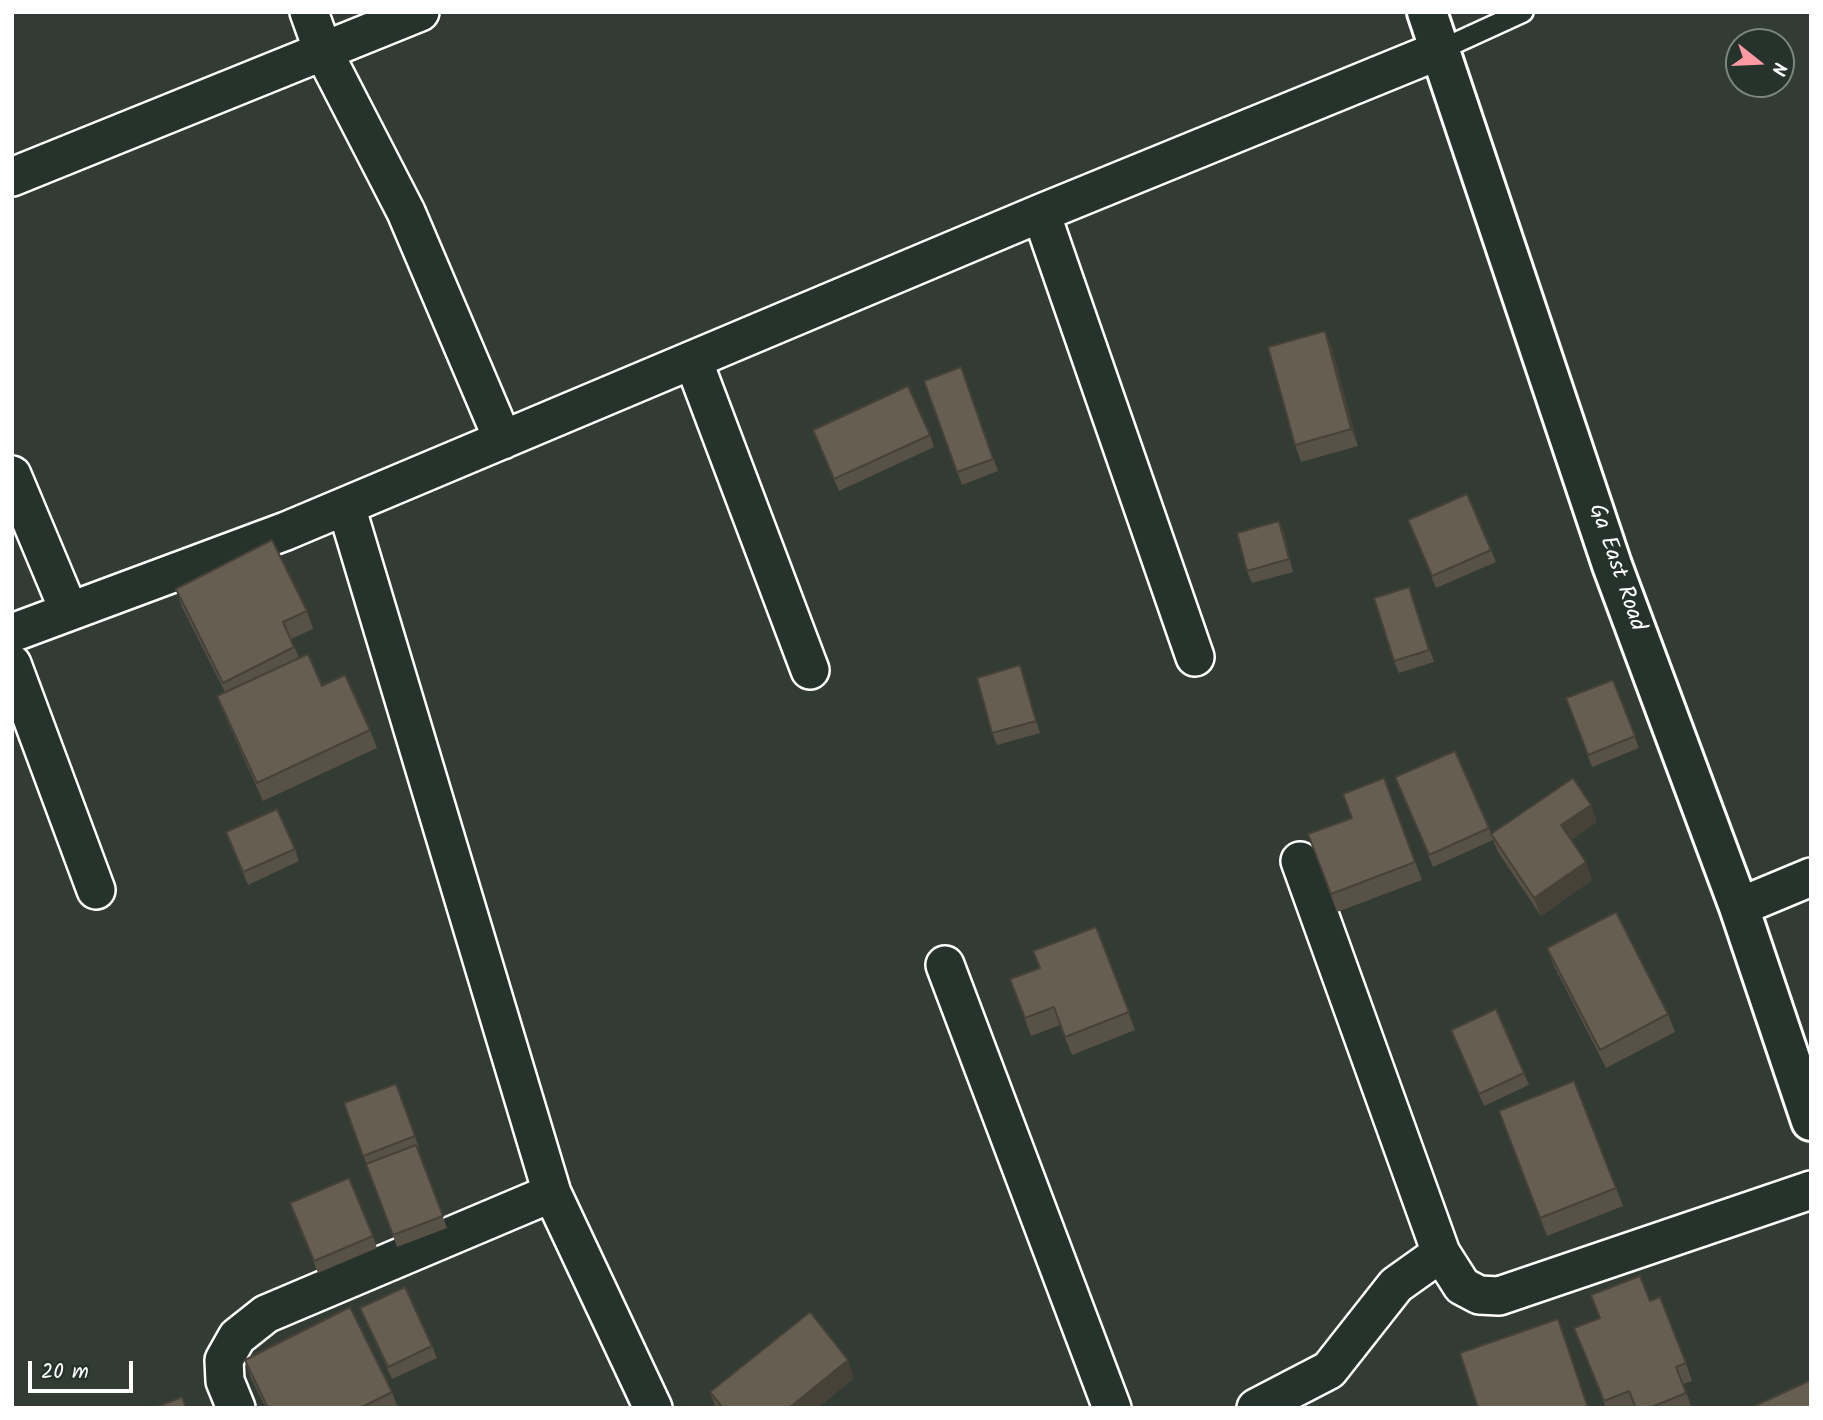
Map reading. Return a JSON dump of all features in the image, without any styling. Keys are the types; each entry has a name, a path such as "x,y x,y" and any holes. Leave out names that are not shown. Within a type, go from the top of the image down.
{"street":[{"path":"309,12 323,51 405,212 503,440"},
{"path":"12,177 419,12"},
{"name":"Ga East Road","path":"1427,12 1612,565 1739,907 1811,1121"},
{"path":"12,633 346,506 1041,214 1440,50"},
{"path":"1041,214 1195,657"},
{"path":"693,360 810,670"},
{"path":"12,475 69,611"},
{"path":"346,506 552,1193 653,1408"},
{"path":"12,664 96,890"},
{"path":"1300,861 1441,1253 1462,1286 1479,1295 1499,1296 1811,1190"},
{"path":"1739,907 1811,877"},
{"path":"945,965 1112,1408"},
{"path":"236,1408 225,1381 224,1360 237,1337 266,1314 552,1193"},
{"path":"1256,1408 1329,1370 1396,1285 1441,1253"}],"lane":[{"path":"1440,50 1523,12"}],"building":[{"path":"1325,331 1351,429 1295,445 1268,347"},
{"path":"961,367 993,459 957,472 924,381"},
{"path":"908,386 930,435 834,479 813,430"},
{"path":"1467,494 1491,550 1432,576 1408,520"},
{"path":"1279,521 1289,559 1247,571 1237,533"},
{"path":"272,540 307,611 283,622 294,647 223,683 176,589"},
{"path":"1409,587 1429,650 1394,661 1374,598"},
{"path":"308,654 322,686 345,675 370,730 257,783 217,696"},
{"path":"1020,665 1036,721 992,733 977,678"},
{"path":"1613,680 1635,736 1588,755 1566,698"},
{"path":"1455,751 1489,828 1429,855 1395,777"},
{"path":"1384,778 1415,862 1331,894 1308,834 1352,818 1343,794"},
{"path":"1573,778 1591,805 1561,825 1586,862 1534,898 1491,834"},
{"path":"277,809 295,849 243,872 226,832"},
{"path":"1616,912 1668,1014 1600,1050 1547,948"},
{"path":"1096,927 1129,1012 1065,1037 1054,1007 1025,1018 1010,979 1040,968 1033,951"},
{"path":"1496,1009 1524,1073 1479,1094 1451,1030"},
{"path":"1574,1081 1616,1188 1540,1218 1499,1111"},
{"path":"396,1084 415,1136 363,1156 344,1103"},
{"path":"416,1145 443,1216 393,1235 366,1164"},
{"path":"349,1178 373,1236 314,1261 290,1203"},
{"path":"1640,1276 1650,1301 1660,1297 1686,1363 1676,1367 1686,1393 1649,1408 1636,1408 1629,1391 1604,1401 1574,1328 1600,1318 1591,1295"},
{"path":"405,1287 432,1346 388,1367 360,1308"},
{"path":"350,1307 392,1392 360,1408 268,1408 245,1360"},
{"path":"810,1312 848,1360 789,1408 723,1408 710,1392"},
{"path":"1558,1319 1588,1408 1478,1408 1460,1353"},
{"path":"1811,1380 1811,1408 1750,1408"},
{"path":"182,1397 186,1408 154,1408"}]}
